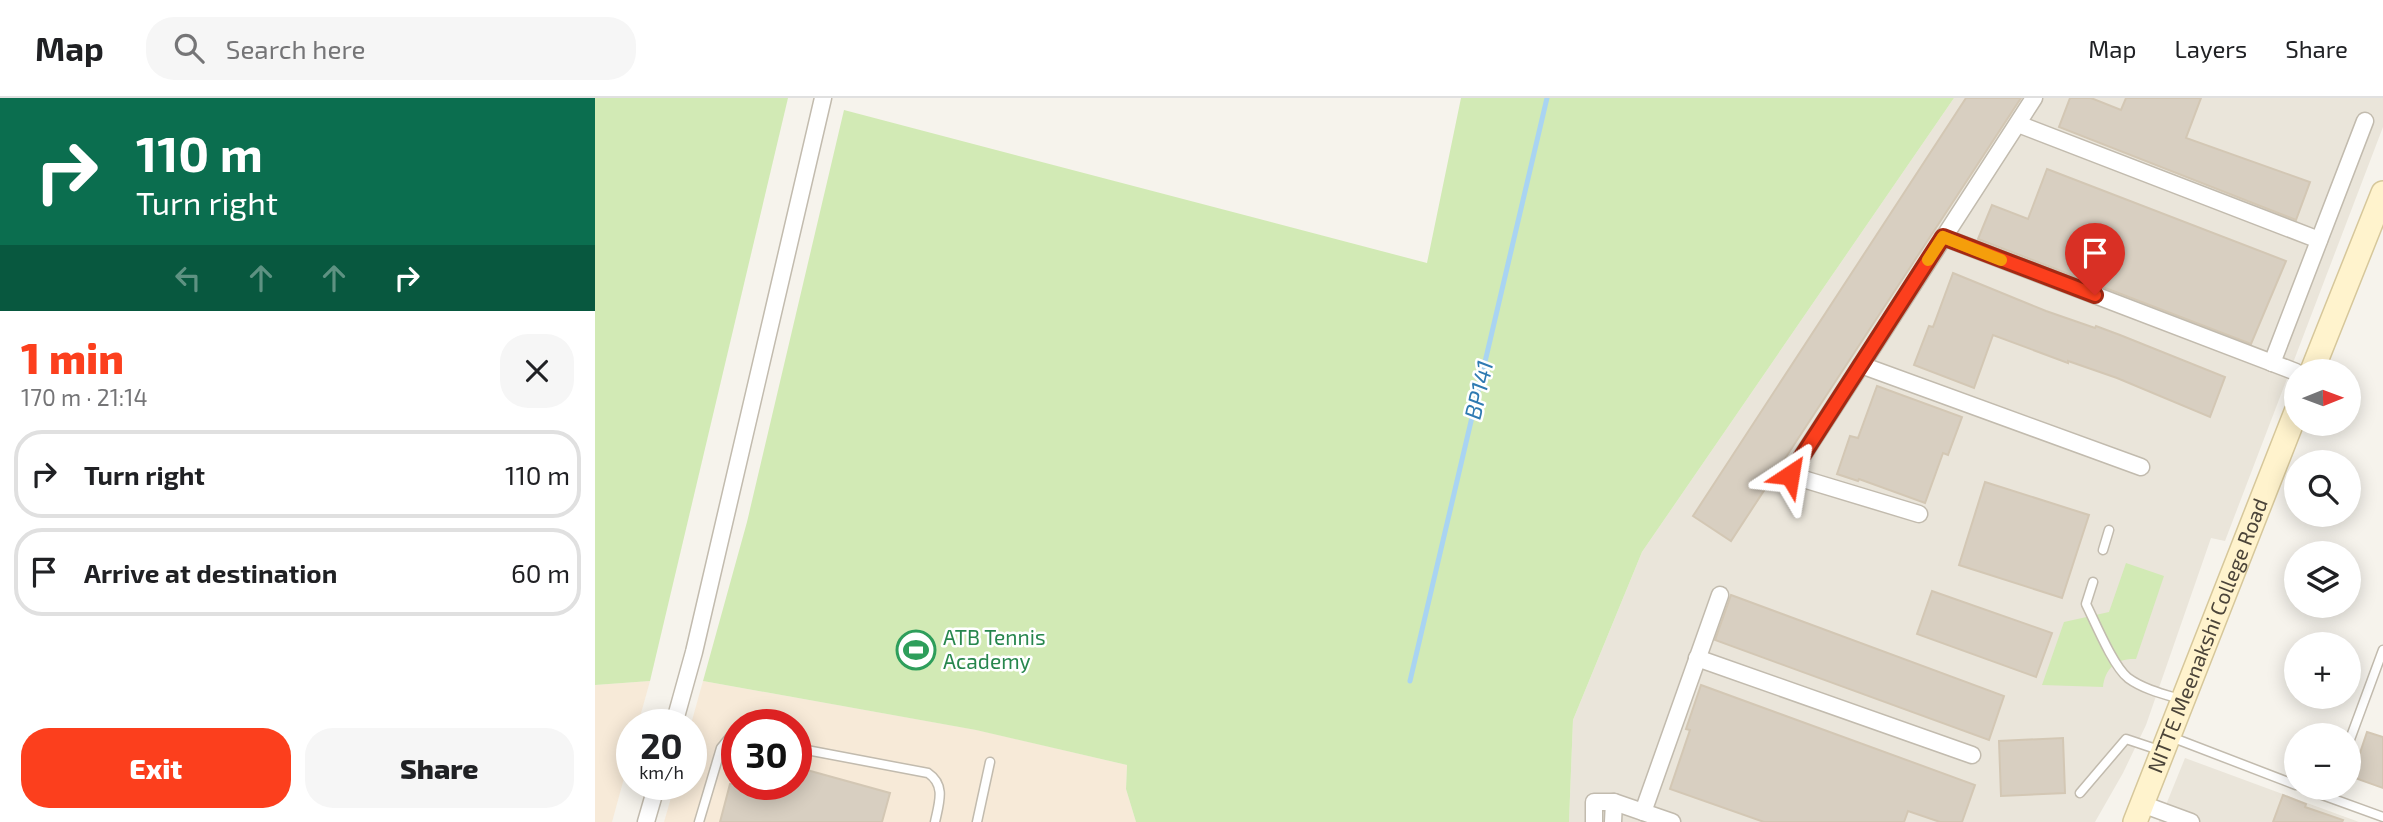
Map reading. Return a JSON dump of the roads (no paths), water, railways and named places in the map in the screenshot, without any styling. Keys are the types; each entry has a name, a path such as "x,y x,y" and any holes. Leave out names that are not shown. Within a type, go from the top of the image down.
{"street":[{"path":"678,709 694,652 823,98"},
{"path":"1919,514 1790,475 2034,98"},
{"path":"2272,363 2365,121"},
{"path":"2018,124 2319,240"},
{"path":"2317,359 2383,193"},
{"path":"1943,237 2284,368"},
{"path":"1861,365 2141,467"},
{"name":"NITTE Meenakshi College Road","path":"2138,813 2286,436"},
{"path":"1643,812 1720,595"},
{"path":"1697,658 1972,755"},
{"path":"646,822 652,800"},
{"path":"1594,822 1594,802 1613,802 1672,822"},
{"path":"1613,802 1613,822"},
{"path":"2138,813 2191,822"}],"lane":[{"path":"2103,550 2109,530"},
{"path":"2092,582 2086,604 2127,677 2150,689 2182,700"},
{"path":"2356,723 2383,651"},
{"path":"2080,793 2126,739 2164,743 2284,781"},
{"path":"699,822 721,748"},
{"path":"812,751 928,773 936,778 940,788 935,822"},
{"path":"977,822 990,762"},
{"path":"2336,800 2383,817"}],"waterway":[{"name":"BP141","path":"1410,681 1547,98"}],"place":[{"name":"ATB Tennis Academy","path":"916,650"}]}
